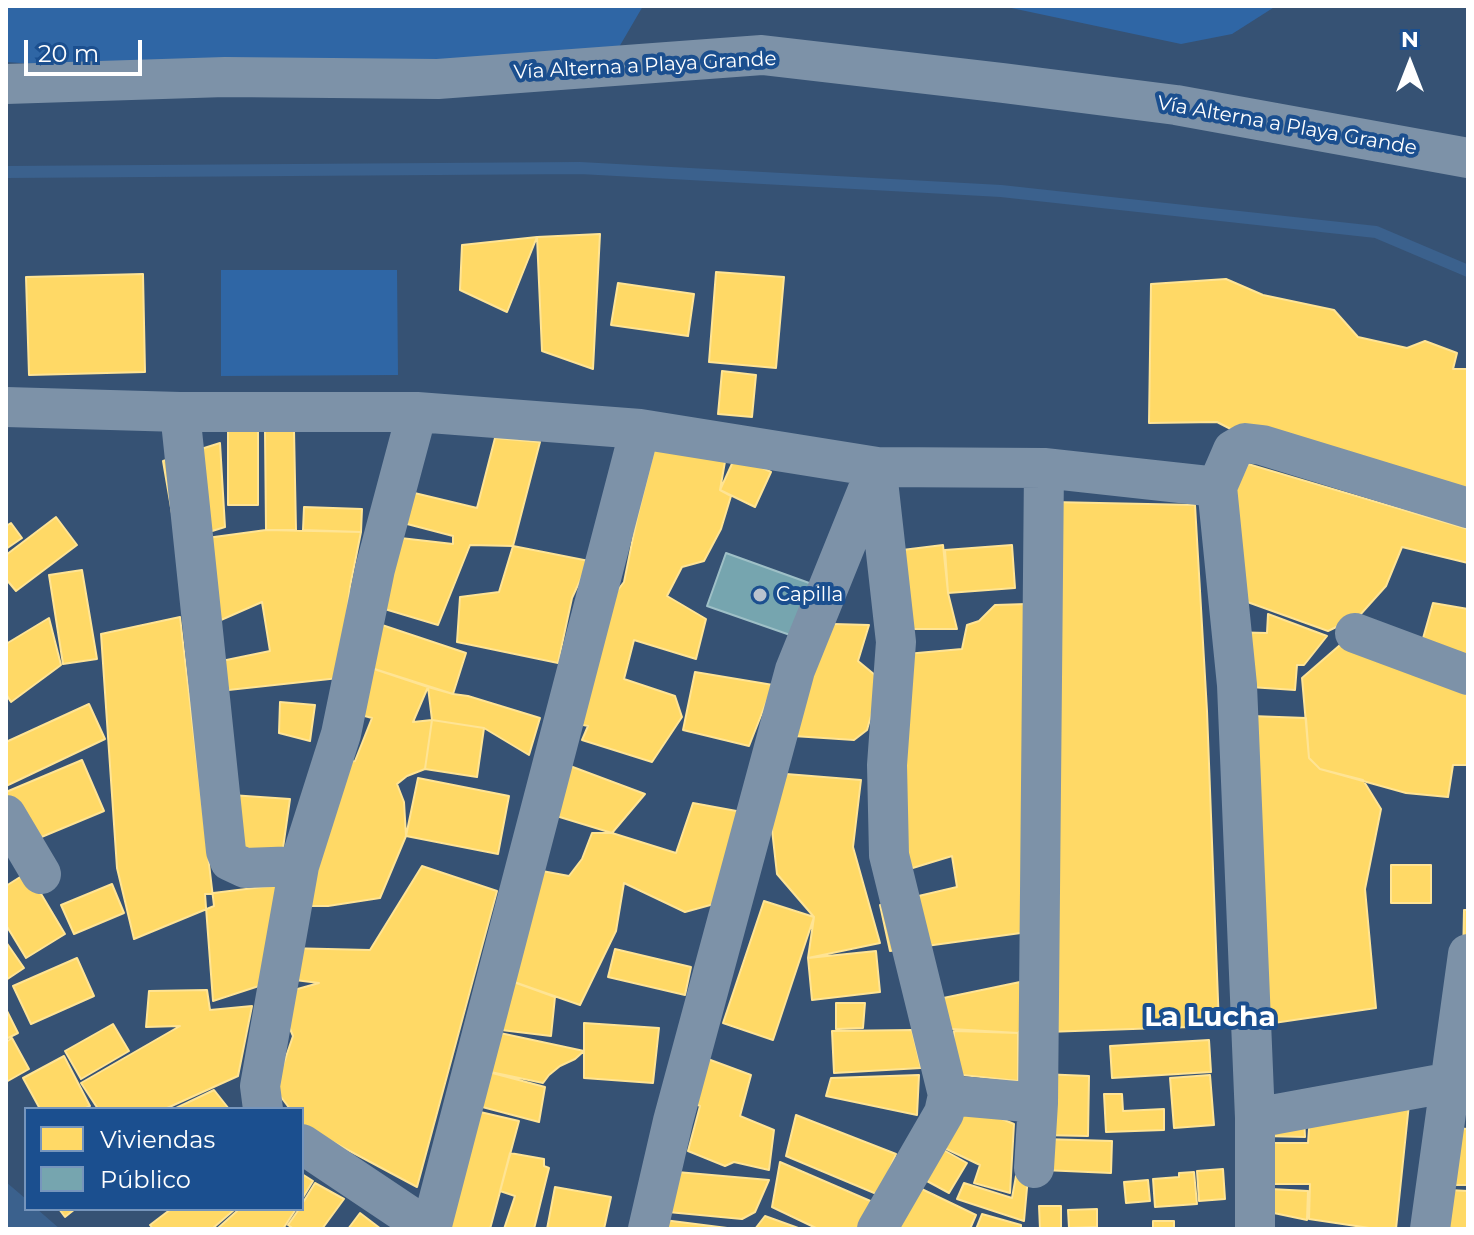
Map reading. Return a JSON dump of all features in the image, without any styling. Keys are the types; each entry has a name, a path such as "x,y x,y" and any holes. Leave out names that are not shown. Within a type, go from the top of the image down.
{"street":[{"name":"Vía Alterna a Playa Grande","path":"6,84 225,77 438,79 762,55 1176,105 1468,158"},
{"path":"6,407 180,412 417,412 640,429 877,467 1044,468 1217,487"},
{"path":"180,412 226,851 230,861 245,868 299,866"},
{"path":"263,1107 260,1086 299,866 341,734 375,569 417,412"},
{"path":"304,1145 430,1229 640,429"},
{"path":"1255,1229 1255,1118 1237,685 1217,487 1233,450 1245,443 1262,445 1468,508"},
{"path":"877,467 896,642 887,765 889,855 948,1095 944,1113 877,1229"},
{"path":"648,1229 673,1121 795,670 877,467"},
{"path":"1034,1168 1038,1103 1044,468"},
{"path":"1355,633 1468,675"},
{"path":"6,815 41,874"},
{"path":"1430,1229 1459,1081 1468,954"},
{"path":"1255,1118 1459,1081"},
{"path":"948,1095 1038,1103"}],"shaded area":[{"path":"6,6 643,6 608,66 225,77 6,62"},
{"path":"1002,6 1276,6 1232,34 1181,44"},
{"path":"221,270 397,270 398,375 221,376"},
{"path":"6,1182 24,1197 24,1211 39,1211 60,1229 6,1229"}],"building: Viviendas":[{"path":"600,234 593,369 542,351 537,237"},
{"path":"537,237 507,312 460,290 462,245"},
{"path":"716,272 784,277 776,368 709,362"},
{"path":"143,274 145,372 29,375 26,277"},
{"path":"1226,279 1263,295 1334,310 1358,337 1407,348 1425,341 1457,353 1453,369 1468,369 1468,499 1262,445 1217,422 1149,423 1151,284"},
{"path":"618,283 694,294 688,336 611,325"},
{"path":"722,371 756,375 752,417 718,414"},
{"path":"228,428 258,428 258,505 228,505"},
{"path":"294,430 296,530 266,530 265,431"},
{"path":"495,438 540,442 513,546 470,545 438,625 378,607 383,536 453,544 453,536 388,519 402,490 477,508"},
{"path":"220,443 225,527 177,542 163,461"},
{"path":"654,450 726,456 720,490 731,496 721,529 704,561 682,567 667,596 706,619 696,659 634,640 624,679 675,696 682,717 652,762 582,740 588,726 564,721 607,604 624,582"},
{"path":"736,455 771,472 755,507 720,490"},
{"path":"1248,464 1468,529 1468,563 1402,547 1386,586 1359,616 1328,631 1228,595 1220,521"},
{"path":"1052,502 1195,505 1207,711 1219,1026 1046,1032"},
{"path":"304,507 362,509 361,532 303,530"},
{"path":"56,517 77,545 16,591 6,579 6,555"},
{"path":"11,523 22,538 6,549 6,526"},
{"path":"266,530 361,532 350,587 339,678 210,692 207,664 270,651 262,602 189,634 177,542"},
{"path":"943,545 948,593 957,629 900,629 886,552"},
{"path":"1012,545 1015,588 948,593 945,550"},
{"path":"513,546 589,561 572,598 558,663 457,642 460,597 499,592"},
{"path":"82,570 97,659 63,664 49,575"},
{"path":"1433,603 1468,609 1468,666 1418,656"},
{"path":"1027,604 1028,932 890,951 880,905 957,887 952,856 893,874 895,655 962,649 967,625 979,621 995,605"},
{"path":"1268,614 1327,636 1304,665 1297,665 1295,690 1250,687 1226,632 1267,633"},
{"path":"180,617 214,906 134,939 117,868 101,634"},
{"path":"49,618 61,665 11,702 6,694 6,644"},
{"path":"376,623 466,653 453,694 362,665"},
{"path":"798,623 869,625 858,661 881,680 867,730 854,740 778,735"},
{"path":"1340,645 1468,695 1468,765 1453,765 1448,797 1406,793 1320,769 1309,758 1302,678"},
{"path":"362,665 428,687 413,722 432,720 425,769 397,784 404,802 406,836 380,898 328,906 301,906 332,763 355,761 372,718 346,711"},
{"path":"695,672 773,685 749,746 683,730"},
{"path":"428,687 540,718 529,755 484,728 432,720"},
{"path":"280,702 315,705 310,741 279,733"},
{"path":"89,704 105,739 6,786 6,742"},
{"path":"1224,715 1306,718 1309,758 1320,769 1363,780 1381,809 1365,889 1376,1008 1260,1025"},
{"path":"432,720 484,728 477,777 425,769"},
{"path":"82,760 104,811 27,843 6,804 6,792"},
{"path":"554,760 645,794 612,833 540,811"},
{"path":"774,773 861,780 853,847 880,943 808,958 814,917 777,874 771,821"},
{"path":"418,778 509,796 498,854 406,836"},
{"path":"216,794 290,799 282,855 212,851"},
{"path":"693,803 742,812 714,904 685,912 624,883 616,931 580,1005 497,976 526,868 569,876 582,859 592,833 612,833 676,853"},
{"path":"1391,865 1431,865 1431,903 1391,903"},
{"path":"422,866 497,891 417,1187 304,1127 304,1107 288,1107 275,1089 293,1036 276,995 319,983 279,978 285,948 370,950"},
{"path":"28,872 65,934 26,958 6,925 6,886"},
{"path":"112,884 124,913 74,934 61,905"},
{"path":"279,885 265,984 213,1001 205,894"},
{"path":"764,901 814,917 773,1040 723,1023"},
{"path":"1464,910 1468,910 1468,960 1463,960"},
{"path":"6,942 24,968 6,980"},
{"path":"615,949 691,967 685,995 608,977"},
{"path":"876,951 880,992 812,1000 808,958"},
{"path":"77,958 94,996 31,1024 13,986"},
{"path":"497,976 555,997 551,1036 493,1029"},
{"path":"1020,982 1025,1025 1018,1033 935,1028 929,1001"},
{"path":"207,990 210,1010 252,1006 238,1076 169,1107 97,1107 81,1083 180,1026 146,1027 149,991"},
{"path":"836,1003 865,1003 863,1028 836,1029"},
{"path":"6,1009 18,1033 6,1039"},
{"path":"584,1023 659,1028 653,1083 584,1078"},
{"path":"113,1024 129,1051 81,1079 65,1051"},
{"path":"486,1030 584,1051 560,1066 543,1083 481,1070"},
{"path":"912,1030 921,1068 834,1073 832,1031"},
{"path":"954,1031 1018,1033 1018,1081 953,1074"},
{"path":"12,1038 29,1069 6,1082 6,1042"},
{"path":"1209,1040 1211,1072 1112,1078 1110,1046"},
{"path":"697,1055 751,1075 740,1116 774,1130 769,1170 734,1162 725,1166 688,1151 700,1106 686,1100"},
{"path":"64,1056 90,1106 39,1107 23,1078"},
{"path":"481,1070 545,1087 539,1122 471,1104"},
{"path":"1041,1074 1089,1076 1088,1136 1040,1135"},
{"path":"919,1075 917,1115 826,1096 831,1078"},
{"path":"1210,1075 1214,1125 1174,1128 1170,1078"},
{"path":"214,1090 227,1107 178,1107"},
{"path":"1104,1094 1122,1094 1123,1111 1164,1109 1164,1130 1106,1132"},
{"path":"956,1100 1014,1124 1010,1193 974,1183 980,1165 936,1144"},
{"path":"1409,1104 1396,1229 1309,1219 1310,1184 1268,1184 1265,1143 1308,1143 1310,1115"},
{"path":"463,1108 519,1121 490,1229 452,1229 437,1224"},
{"path":"796,1115 896,1154 879,1195 786,1156"},
{"path":"1304,1116 1305,1137 1264,1136"},
{"path":"1455,1128 1468,1129 1468,1185 1454,1185"},
{"path":"1044,1139 1112,1141 1111,1173 1043,1170"},
{"path":"931,1143 967,1163 949,1193 916,1175"},
{"path":"510,1153 544,1159 544,1166 549,1168 534,1229 504,1229 515,1196 500,1191"},
{"path":"780,1162 875,1203 861,1229 818,1229 772,1207"},
{"path":"1223,1169 1225,1199 1199,1201 1197,1171"},
{"path":"677,1172 769,1180 755,1212 742,1219 668,1212"},
{"path":"1194,1172 1197,1204 1155,1207 1153,1179 1179,1177 1179,1173"},
{"path":"304,1175 313,1181 304,1196"},
{"path":"1016,1176 1028,1177 1024,1221 957,1199 964,1183 1012,1198"},
{"path":"1148,1180 1150,1201 1126,1203 1124,1182"},
{"path":"907,1182 976,1215 970,1229 889,1229"},
{"path":"315,1183 344,1199 322,1229 294,1229 288,1225 298,1211 304,1211 304,1201"},
{"path":"555,1187 611,1197 604,1229 547,1229"},
{"path":"1271,1189 1308,1191 1307,1220 1269,1212"},
{"path":"1449,1190 1468,1191 1468,1229 1446,1229"},
{"path":"1039,1206 1061,1206 1061,1229 1040,1229"},
{"path":"1097,1209 1097,1227 1069,1228 1068,1210"},
{"path":"168,1211 233,1211 212,1229 153,1229 150,1225"},
{"path":"237,1211 295,1211 283,1229 217,1229"},
{"path":"360,1213 381,1229 348,1229"},
{"path":"982,1214 1021,1225 1021,1229 976,1229"},
{"path":"765,1216 801,1229 755,1229"},
{"path":"664,1220 735,1229 663,1229"},
{"path":"1153,1221 1174,1221 1174,1229 1153,1229"}],"building: Público":[{"name":"Capilla","path":"726,553 812,584 793,636 707,606"}],"waterway":[{"path":"6,172 580,168 1001,191 1376,232 1468,271"}],"place":[{"name":"Capilla","path":"760,595"}],"district":[{"name":"La Lucha","path":"1210,1018"}]}
